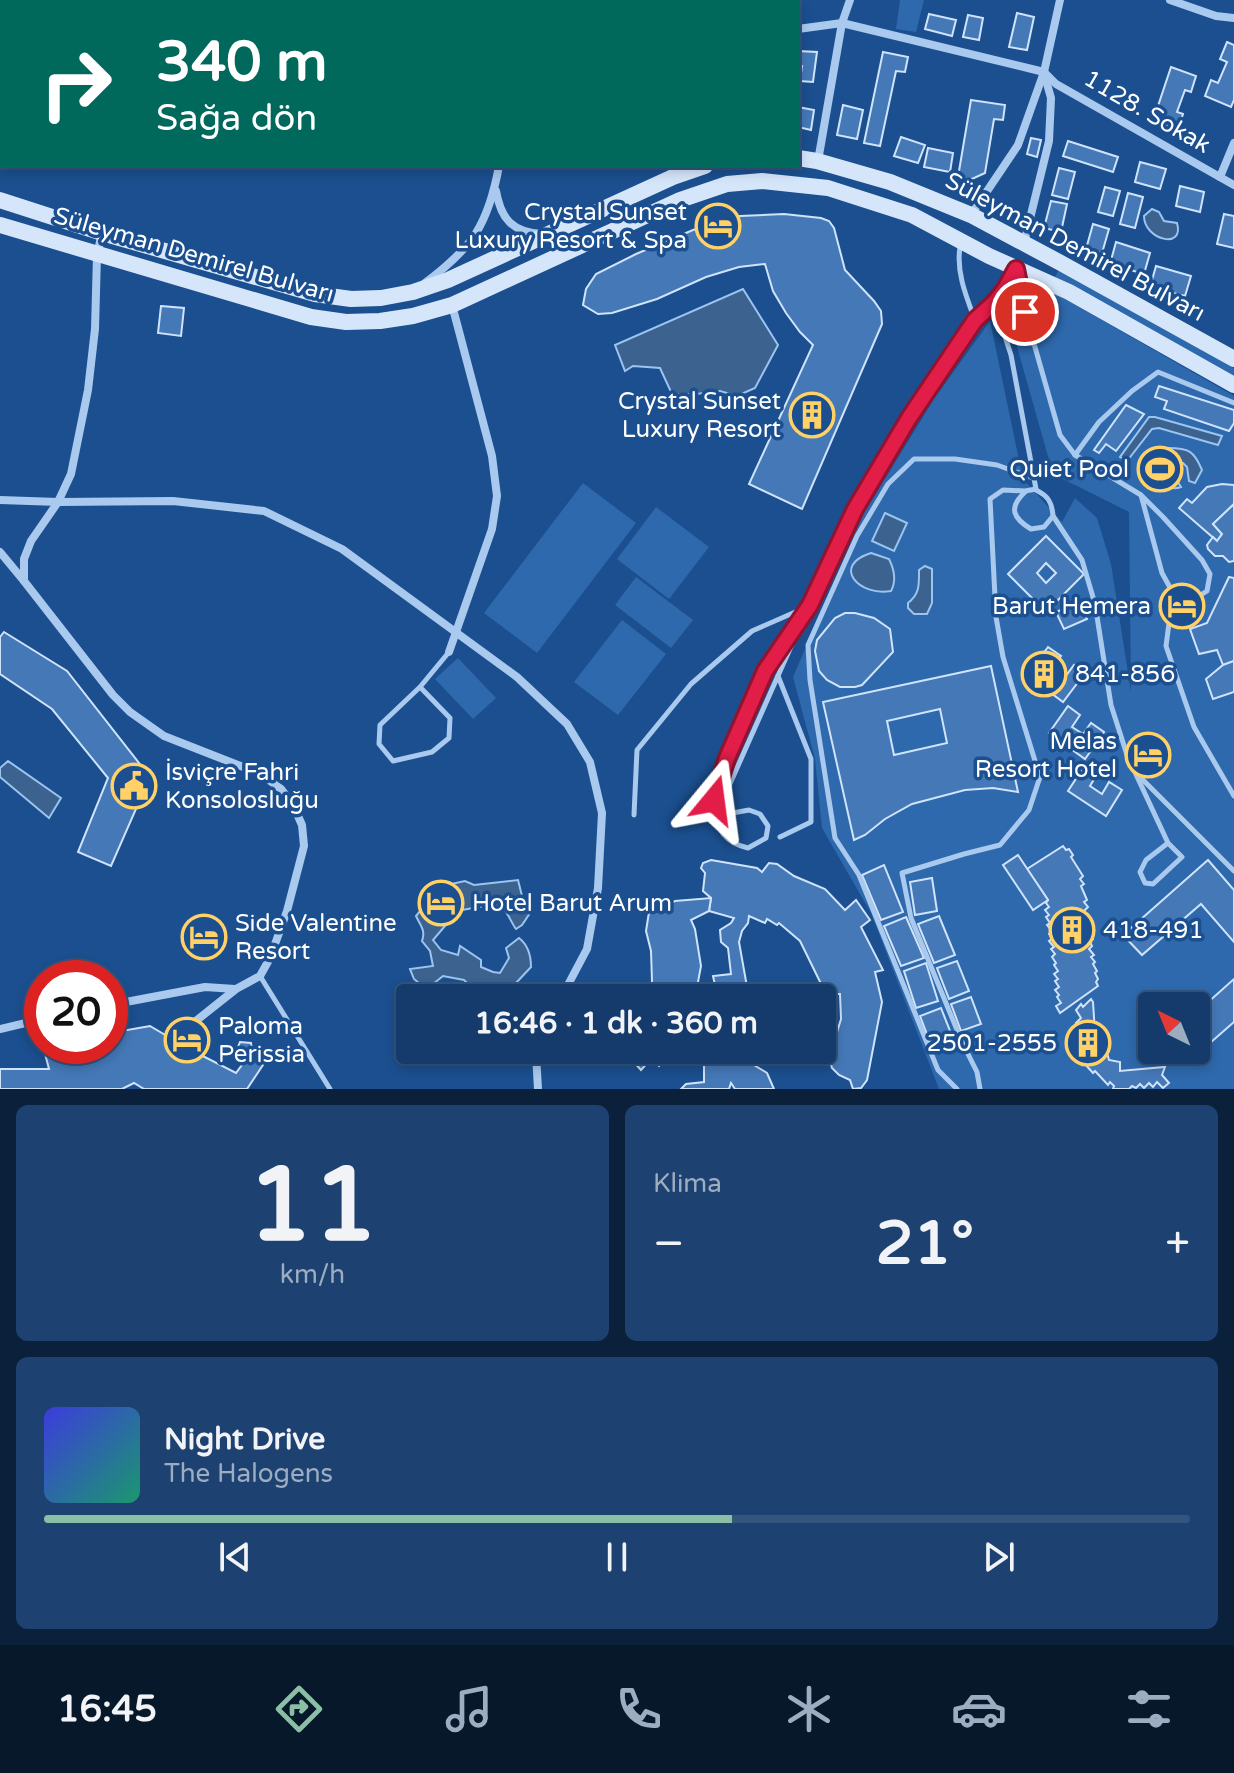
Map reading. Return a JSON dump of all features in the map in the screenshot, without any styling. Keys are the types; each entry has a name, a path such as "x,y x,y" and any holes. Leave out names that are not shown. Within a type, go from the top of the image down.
{"main road":[{"name":"Süleyman Demirel Bulvarı","path":"800,158 890,182 971,215 1234,359"},
{"name":"Süleyman Demirel Bulvarı","path":"0,200 102,233 315,294 351,299 381,298 413,292 448,280 648,188 700,168"},
{"name":"Süleyman Demirel Bulvarı","path":"0,225 311,317 346,322 391,320 452,305 702,191 727,184 762,181 828,188 912,215 1016,269 1069,292 1234,385"},
{"path":"961,242 971,215"},
{"path":"1016,269 1024,244"}],"street":[{"path":"817,161 842,23 850,0"},
{"path":"971,215 1018,145 1044,72 1060,0"},
{"path":"1170,0 1216,16 1234,18"},
{"path":"800,29 842,23 1044,72"},
{"path":"1024,244 1049,141 1051,98 1044,72"},
{"name":"1128. Sokak","path":"1044,72 1056,84 1234,185"},
{"path":"1220,177 1234,143"},
{"path":"413,292 457,258 469,243 488,210 499,168"},
{"path":"495,186 499,207 507,221 519,230 547,234"},
{"path":"24,581 24,559 31,541 58,502 71,474 88,390 95,329 97,255 102,233"},
{"path":"449,652 492,529 497,496 492,456 452,305"},
{"path":"0,500 173,501 264,511 342,549 517,677 567,724 590,762 602,813 598,888 587,949 568,984"},
{"path":"0,552 113,695 130,712 164,736 261,774 281,789 302,825 304,846 301,861 270,958 260,976 236,989 192,1024"},
{"path":"128,1002 205,987 236,989"},
{"path":"0,1029 24,1023"},
{"path":"537,1064 538,1089"}],"lane":[{"path":"961,242 958,261 964,291 975,320"},
{"path":"729,786 855,509 909,418 975,320 994,303 1016,269"},
{"path":"1016,269 1060,435 1075,455 1141,495 1202,560 1210,574 1207,591 1188,603 1173,593 1162,573 1141,495"},
{"path":"994,303 1011,355 1036,489"},
{"path":"1075,455 1099,422 1158,372 1234,403"},
{"path":"957,1089 938,1070 859,875 835,838 810,680 808,645 857,536 888,484 914,459 955,459 997,465 1034,478"},
{"path":"980,1089 977,1072 911,918 902,873 1000,845 1029,810 1040,777 1010,681 996,617 990,499 1003,490 1036,489 1046,495 1052,505 1053,516 1082,560 1095,604 1111,705 1127,755 1168,843 1182,857 1153,884 1145,883 1140,872 1146,860 1168,843"},
{"path":"1025,491 1016,500 1014,510 1020,523 1031,529 1044,527 1053,516"},
{"path":"1173,593 1166,646 1194,727 1234,796"},
{"path":"634,815 637,750 691,684 752,631 810,605"},
{"path":"716,816 749,810 760,814 768,826 766,838 748,848 733,844 720,832 716,816 714,800 727,758 765,671 810,605"},
{"path":"420,687 450,718 449,738 432,752 393,761 379,744 380,725 420,687 449,652"},
{"path":"778,675 811,759 811,822 780,837"},
{"path":"1134,771 1234,871"},
{"path":"260,976 330,1089"}],"shaded area":[{"path":"900,0 924,0 916,32 896,29"},
{"path":"1152,209 1159,212 1164,221 1177,223 1175,237 1164,239 1150,231 1144,216"},
{"path":"1059,270 1234,368 1234,376 1055,277"},
{"path":"743,289 778,345 755,388 737,396 720,391 672,394 660,368 633,366 625,371 615,345"},
{"path":"1044,290 1058,295 1234,396 1234,1089 939,1089 871,913 822,828 815,759 793,677 864,513 934,399 990,321 1023,479 1062,522 1075,498 1097,518 1111,564 1131,692 1129,512 1053,474 1008,315 1031,309 1028,297"},
{"path":"1149,417 1222,436 1218,445 1159,428 1152,429 1127,461 1120,457"},
{"name":"Quiet Pool","path":"1168,448 1186,450 1196,459 1202,470 1195,483 1189,481 1187,467 1183,463 1173,466 1172,473 1181,487 1177,488 1169,486 1145,467 1147,457 1153,452"},
{"path":"583,483 636,523 537,653 484,613"},
{"path":"656,507 709,547 669,599 617,559"},
{"path":"885,513 907,523 894,551 872,541"},
{"path":"871,553 889,559 894,575 891,591 869,589 854,579 852,565"},
{"path":"925,566 932,569 932,603 927,614 914,614 908,603 917,592 919,570"},
{"path":"636,577 693,620 671,648 615,605"},
{"path":"622,620 666,654 618,715 574,682"},
{"path":"458,658 496,698 473,719 435,679"},
{"path":"8,761 61,798 49,818 0,777 0,768"},
{"path":"518,880 523,900 532,910 516,929 502,907 456,911 452,907 451,884"},
{"path":"430,899 439,899 445,926 433,940 441,950 458,955 460,946 481,960 481,967 500,973 509,958 506,948 519,938 530,954 531,967 515,984 468,984 464,980 443,976 433,984 420,984 410,969 433,966 416,916"}],"building":[{"path":"1017,13 1034,17 1027,50 1009,47"},
{"path":"929,14 956,20 952,36 925,29"},
{"path":"968,15 983,18 979,40 963,37"},
{"path":"1227,42 1234,45 1234,100 1231,107 1205,96 1211,80 1218,83 1227,62 1220,59"},
{"path":"800,51 817,52 813,82 800,81"},
{"path":"883,52 908,57 905,72 896,71 880,146 864,143"},
{"path":"1171,67 1196,76 1191,92 1185,90 1177,112 1183,114 1178,130 1153,121"},
{"path":"971,100 1005,105 1003,120 994,119 985,173 972,179 958,177"},
{"path":"843,105 863,110 857,139 837,135"},
{"path":"800,107 814,110 811,130 800,127"},
{"path":"901,137 925,145 918,163 894,156"},
{"path":"1031,138 1041,140 1037,157 1027,154"},
{"path":"1068,141 1118,157 1113,172 1063,156"},
{"path":"928,148 953,153 950,172 924,167"},
{"path":"1140,162 1166,169 1160,189 1135,182"},
{"path":"1059,168 1075,172 1068,199 1052,195"},
{"path":"1180,186 1204,192 1200,212 1176,206"},
{"path":"1105,187 1120,191 1113,216 1098,212"},
{"path":"1128,193 1143,197 1135,228 1120,224"},
{"path":"1051,201 1067,204 1061,232 1044,228"},
{"name":"Crystal Sunset Luxury Resort","path":"784,214 829,221 834,228 845,270 881,311 882,324 802,509 749,484 813,345 786,313 773,291 765,264 739,267 706,277 657,299 612,313 598,314 583,305 586,289 596,274 636,254 693,230 740,216"},
{"path":"1224,214 1234,216 1234,248 1217,244"},
{"path":"1093,224 1109,229 1102,253 1086,249"},
{"path":"1116,242 1150,253 1144,274 1110,264"},
{"path":"1156,266 1191,276 1185,296 1150,287"},
{"path":"161,306 184,308 181,336 158,333"},
{"path":"1159,386 1234,410 1234,423 1229,431 1164,409 1167,401 1155,397"},
{"path":"1126,405 1144,414 1116,451 1106,444 1099,453 1094,450"},
{"path":"1234,485 1234,504 1213,524 1222,534 1217,541 1179,508 1187,499 1192,503 1207,487"},
{"path":"1234,504 1234,561 1229,562 1223,556 1215,556 1207,545 1213,537 1217,541 1222,534 1213,524"},
{"path":"1046,536 1084,574 1046,612 1008,574","holes":["1046,563 1056,573 1046,583 1037,573"]},
{"path":"1229,577 1234,578 1234,661 1223,665 1217,650 1199,654 1190,629 1207,623"},
{"path":"1079,602 1087,619 1064,629 1056,612"},
{"path":"845,613 874,618 890,629 893,652 862,685 855,687 840,687 827,680 819,671 815,651 817,640 835,618"},
{"path":"4,632 67,671 150,777 111,866 78,852 108,778 52,709 0,674 0,637"},
{"name":"841-856","path":"1048,647 1061,656 1052,667 1065,677 1074,665 1085,673 1063,702 1027,675"},
{"path":"1234,661 1234,692 1213,699 1206,679 1223,665"},
{"path":"991,666 1018,792 993,788 965,790 912,804 854,840 823,702","holes":["940,709 947,743 894,755 887,721"]},
{"path":"1068,706 1080,715 1072,727 1083,734 1091,723 1104,732 1085,759 1049,733"},
{"path":"1083,768 1096,776 1090,786 1102,794 1109,782 1122,790 1106,816 1068,791"},
{"name":"418-491","path":"1063,846 1073,855 1071,857 1083,876 1080,879 1084,884 1081,886 1088,907 1084,911 1094,930 1090,932 1093,939 1089,949 1094,955 1091,957 1095,962 1098,986 1060,1013 1056,1006 1061,1003 1055,990 1059,987 1055,981 1058,979 1054,974 1058,971 1052,957 1055,954 1049,934 1052,931 1047,925 1050,923 1046,917 1049,915 1045,910 1049,907 1046,903 1048,900 1027,869"},
{"path":"1018,855 1048,900 1033,910 1003,865"},
{"path":"711,860 757,868 762,872 769,863 777,864 794,876 825,889 845,910 856,900 870,920 861,927 883,970 875,972 882,1002 867,1080 861,1088 853,1089 850,1080 839,1075 831,1064 836,1064 836,1035 841,1019 840,994 836,994 836,984 821,984 800,941 779,923 777,925 767,919 765,923 749,916 739,942 746,984 715,984 713,976 731,974 728,948 721,942 720,930 734,918 709,911 711,898 703,891 703,863"},
{"path":"1208,860 1234,890 1234,942 1201,904 1142,955 1123,935"},
{"path":"884,865 903,912 881,920 862,875"},
{"path":"932,878 937,911 915,915 910,882"},
{"path":"711,898 709,911 691,920 701,966 698,984 651,984 651,951 646,931 649,912 675,901"},
{"path":"939,916 955,955 934,963 918,924"},
{"path":"906,917 924,958 901,966 884,926"},
{"path":"957,961 969,991 949,999 937,968"},
{"path":"926,963 938,1001 916,1008 904,971"},
{"path":"1234,979 1234,1022 1210,1043 1210,1000"},
{"path":"971,997 981,1024 961,1031 951,1004"},
{"name":"2501-2555","path":"1091,999 1096,1049 1106,1049 1109,1060 1120,1062 1120,1071 1165,1067 1162,1075 1169,1083 1163,1088 1157,1082 1153,1087 1149,1083 1144,1088 1140,1084 1136,1088 1113,1089 1110,1082 1108,1085 1095,1071 1093,1073 1078,1061 1083,1056 1078,1051 1083,1046 1078,1041 1083,1036 1077,1031 1081,1027 1076,1023 1081,1018 1076,1010"},
{"path":"941,1008 954,1041 934,1053 920,1016"},
{"path":"182,1024 200,1035 191,1050 236,1073 244,1062 234,1057 240,1042 251,1043 253,1056 263,1065 247,1089 144,1089 134,1083 122,1089 0,1089 0,1069 49,1069 48,1064 128,1064 128,1030 150,1026 172,1039"},
{"path":"704,1064 754,1064 767,1073 774,1089 735,1089 731,1083 729,1089 681,1089 686,1084 704,1082"}],"place":[{"name":"Crystal Sunset Luxury Resort & Spa","path":"718,226"},
{"name":"Crystal Sunset Luxury Resort","path":"812,415"},
{"name":"Quiet Pool","path":"1160,469"},
{"name":"Barut Hemera","path":"1182,606"},
{"name":"841-856","path":"1044,674"},
{"name":"Melas Resort Hotel","path":"1148,755"},
{"name":"İsviçre Fahri Konsolosluğu","path":"134,786"},
{"name":"Hotel Barut Arum","path":"441,903"},
{"name":"418-491","path":"1072,930"},
{"name":"Side Valentine Resort","path":"204,937"},
{"name":"Paloma Perissia","path":"187,1040"},
{"name":"2501-2555","path":"1088,1043"}],"route":[{"path":"714,800 727,758 765,671 810,605 855,509 909,418 975,320 994,303 1016,269 1025,312"}]}
